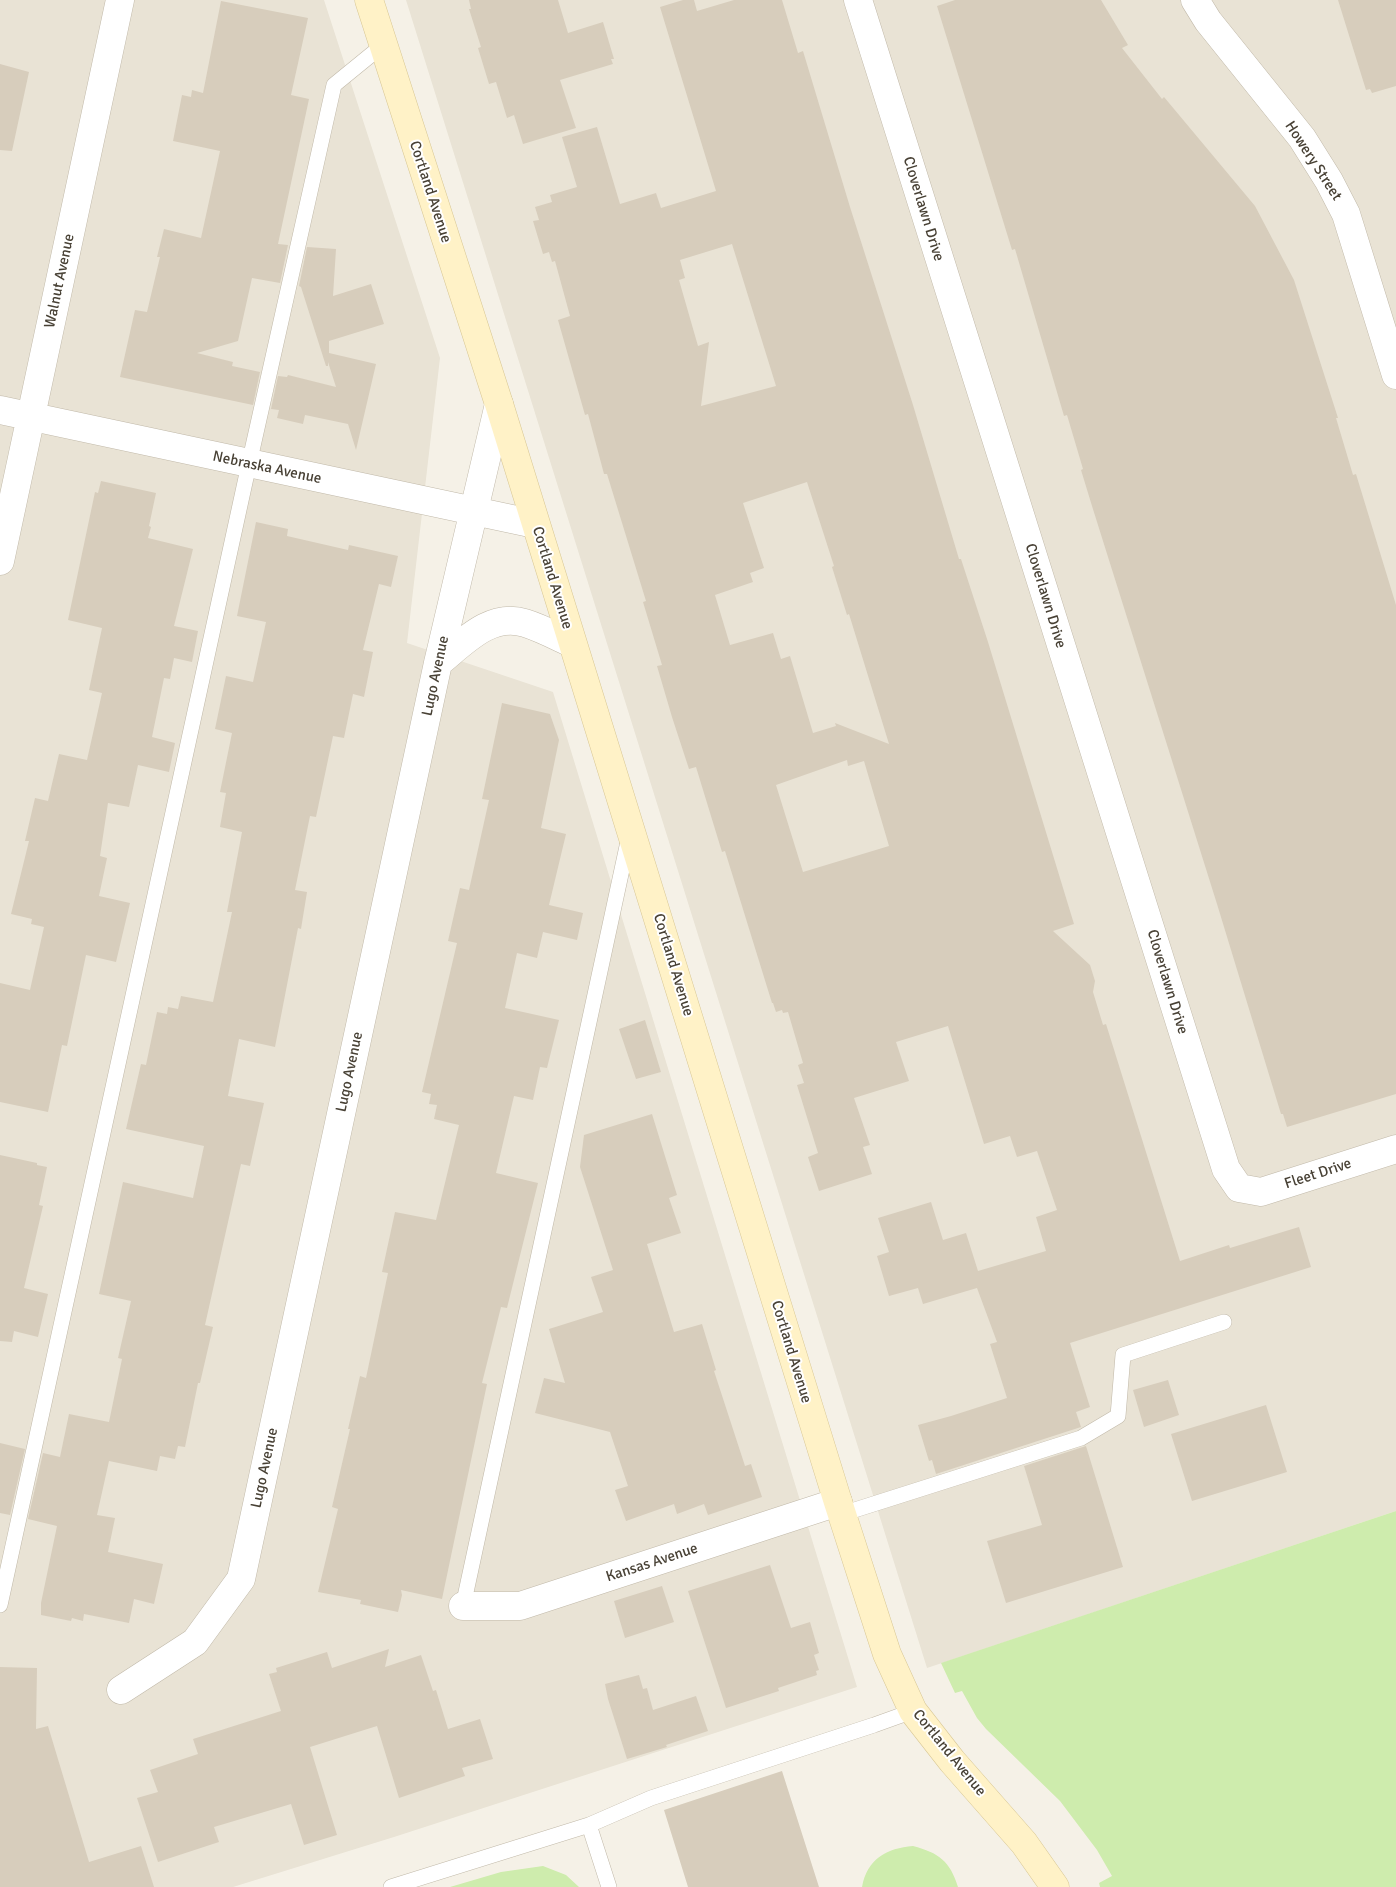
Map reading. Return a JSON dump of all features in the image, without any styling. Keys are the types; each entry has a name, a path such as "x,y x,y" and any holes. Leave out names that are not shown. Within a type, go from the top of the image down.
{"street":[{"name":"Walnut Avenue","path":"0,561 120,0"},
{"name":"Cortland Avenue","path":"369,0 631,828 840,1508 887,1654 913,1711 952,1762 1024,1843 1055,1887"},
{"name":"Cloverlawn Drive","path":"858,0 1226,1169 1239,1188"},
{"name":"Howery Street","path":"1195,0 1208,21 1302,138 1329,181 1346,214 1396,375"},
{"name":"Lugo Avenue","path":"121,1690 194,1642 241,1579 438,662 498,404"},
{"name":"Nebraska Avenue","path":"0,410 535,524"},
{"path":"438,662 476,632 491,624 508,620 524,622 571,643"},
{"name":"Fleet Drive","path":"1239,1188 1261,1192 1396,1149"},
{"name":"Kansas Avenue","path":"464,1606 520,1606 840,1508"}],"lane":[{"path":"0,1605 249,464 334,85 383,45"},
{"path":"464,1606 631,828"},
{"path":"840,1508 1081,1438 1118,1416 1123,1355 1224,1322"},
{"path":"391,1887 589,1825 651,1798 913,1711"},
{"path":"589,1825 609,1887"}],"shaded area":[{"path":"0,0 324,0 440,358 407,643 553,692 857,1687 394,1837 233,1887 0,1887"},
{"path":"406,0 1396,0 1396,1511 927,1668"}],"green space":[{"path":"1396,1511 1396,1887 1100,1887 1099,1883 1112,1876 1097,1850 1060,1801 986,1729 977,1718 962,1691 955,1693 941,1663"},
{"path":"913,1846 937,1855 942,1859 955,1878 958,1887 862,1887 868,1869 873,1862 887,1852"},
{"path":"543,1866 566,1875 579,1887 450,1887 501,1872"}],"building":[{"path":"469,0 558,0 568,33 603,22 614,59 611,59 613,64 560,80 576,128 523,144 514,115 507,118 496,82 489,84 478,48 481,47 469,9 471,9"},
{"path":"683,0 694,0 697,11 734,0 782,0 798,53 803,51 959,559 961,559 988,642 1074,924 1053,931 1090,965 1095,981 1093,992 1103,1025 1106,1024 1180,1261 1229,1245 1230,1248 1299,1227 1311,1267 1070,1343 1090,1407 1076,1412 1081,1427 936,1474 932,1460 929,1461 918,1425 1007,1398 990,1344 997,1342 977,1288 923,1304 918,1288 889,1296 877,1256 889,1252 878,1218 931,1202 943,1240 966,1233 978,1271 1046,1251 1036,1217 1057,1210 1037,1151 1017,1157 1010,1136 984,1144 948,1026 896,1042 909,1081 854,1098 870,1145 863,1147 872,1174 819,1191 808,1157 818,1153 797,1085 804,1083 798,1065 803,1063 788,1012 783,1013 782,1010 776,1012 772,1003 725,851 722,852 696,767 689,769 672,717 657,666 662,665 643,602 646,601 607,474 604,474 588,414 585,415 558,320 570,316 555,261 552,262 549,252 543,254 533,221 539,220 535,207 552,202 550,195 577,187 562,137 597,127 620,204 656,193 661,208 716,191 660,7","holes":["732,244 776,386 701,406 709,342 698,346 679,280 685,278 680,260","807,482 834,566 832,567 847,615 849,614 889,744 835,723 836,726 813,733 790,656 781,659 773,633 730,645 715,595 753,582 750,573 764,568 743,503","847,760 848,766 864,761 889,846 803,872 776,785"]},
{"path":"955,0 1101,0 1128,45 1122,48 1162,99 1164,97 1255,206 1294,280 1338,418 1336,418 1353,475 1356,474 1396,605 1396,1094 1287,1127 1283,1114 1281,1114 1092,506 1067,415 1064,416 1015,249 1012,250 937,6"},
{"path":"1338,0 1396,0 1396,86 1372,93 1370,89 1366,90"},
{"path":"221,1 308,18 291,95 309,99 278,244 288,245 280,283 252,278 238,341 197,353 233,362 232,366 260,372 253,405 120,377 135,310 147,312 160,257 157,257 164,229 201,238 220,151 173,141 182,95 191,97 192,90 203,93"},
{"path":"0,64 29,72 12,151 0,150"},
{"path":"307,247 336,249 333,296 371,284 384,324 329,341 329,353 376,364 356,450 348,424 305,415 303,424 277,418 279,410 271,409 278,376 287,377 288,375 336,387 328,362 328,366 326,366 301,287 299,286"},
{"path":"101,481 156,493 148,538 193,549 174,626 198,631 192,662 174,658 170,679 164,678 152,737 175,743 169,772 138,765 129,807 108,803 100,856 107,858 99,896 130,903 116,962 86,955 67,1046 62,1045 48,1112 0,1102 0,983 30,990 44,927 31,924 32,919 11,914 29,841 25,841 35,798 48,801 59,754 87,760 102,693 89,690 102,628 68,620 95,492 98,493"},
{"path":"256,522 288,529 287,536 348,550 349,545 398,556 391,587 379,584 363,650 373,652 364,697 353,694 344,738 333,736 316,817 310,816 295,890 307,892 301,929 298,928 275,1047 239,1039 228,1096 264,1103 250,1166 241,1164 205,1325 213,1327 200,1383 198,1383 185,1447 178,1446 175,1459 160,1456 157,1471 109,1461 97,1515 115,1518 108,1552 163,1564 154,1604 134,1599 129,1623 84,1614 83,1621 72,1618 71,1621 41,1615 41,1603 57,1526 28,1519 43,1453 60,1457 69,1414 109,1422 122,1359 118,1358 131,1301 99,1294 123,1182 193,1198 204,1146 126,1129 141,1064 146,1065 157,1012 167,1014 168,1007 178,1009 181,996 213,1002 232,912 227,912 242,832 220,827 226,793 220,792 232,733 215,729 226,676 253,682 266,622 237,616"},
{"path":"502,703 550,714 559,740 541,828 566,834 549,905 583,913 577,940 543,932 537,958 517,953 505,1008 559,1020 547,1068 540,1067 533,1100 514,1096 496,1173 538,1183 507,1308 501,1307 482,1383 487,1384 442,1599 401,1590 402,1595 398,1612 360,1604 361,1600 318,1592 338,1509 332,1507 350,1429 348,1429 360,1376 366,1378 388,1273 382,1272 395,1212 436,1220 459,1125 434,1119 437,1105 429,1104 431,1094 422,1092 457,943 448,941 460,888 469,890 489,800 482,799"},
{"path":"645,1020 661,1072 636,1079 619,1029"},
{"path":"652,1114 677,1195 669,1198 681,1233 647,1244 674,1332 702,1324 716,1370 714,1371 745,1466 751,1464 762,1497 708,1515 704,1504 677,1514 674,1504 626,1521 615,1490 628,1486 610,1432 535,1413 544,1378 565,1383 549,1329 603,1312 591,1277 613,1270 580,1167 584,1135"},
{"path":"0,1155 47,1167 39,1205 43,1206 24,1288 48,1294 38,1337 14,1331 12,1342 0,1341"},
{"path":"1168,1380 1179,1415 1144,1427 1133,1390"},
{"path":"1266,1405 1287,1472 1192,1501 1171,1434"},
{"path":"0,1443 25,1449 10,1515 0,1513"},
{"path":"1086,1446 1123,1567 1006,1603 987,1541 1042,1525 1024,1466"},
{"path":"770,1565 791,1628 810,1622 819,1653 814,1655 819,1670 816,1671 817,1675 778,1688 779,1691 726,1708 688,1591"},
{"path":"662,1586 674,1622 625,1638 614,1601"},
{"path":"389,1649 385,1667 421,1655 433,1691 436,1690 448,1729 480,1719 493,1759 462,1768 465,1776 399,1798 377,1726 310,1747 337,1835 304,1845 291,1804 214,1827 219,1842 158,1862 137,1798 158,1792 150,1770 198,1754 193,1739 281,1711 269,1674 277,1672 276,1668 327,1652 332,1668"},
{"path":"0,1667 37,1668 36,1729 48,1726 89,1862 141,1846 154,1887 0,1887"},
{"path":"639,1675 643,1689 647,1688 653,1710 696,1696 708,1731 666,1745 667,1747 627,1759 605,1684"},
{"path":"782,1771 819,1887 688,1887 664,1810"}]}
